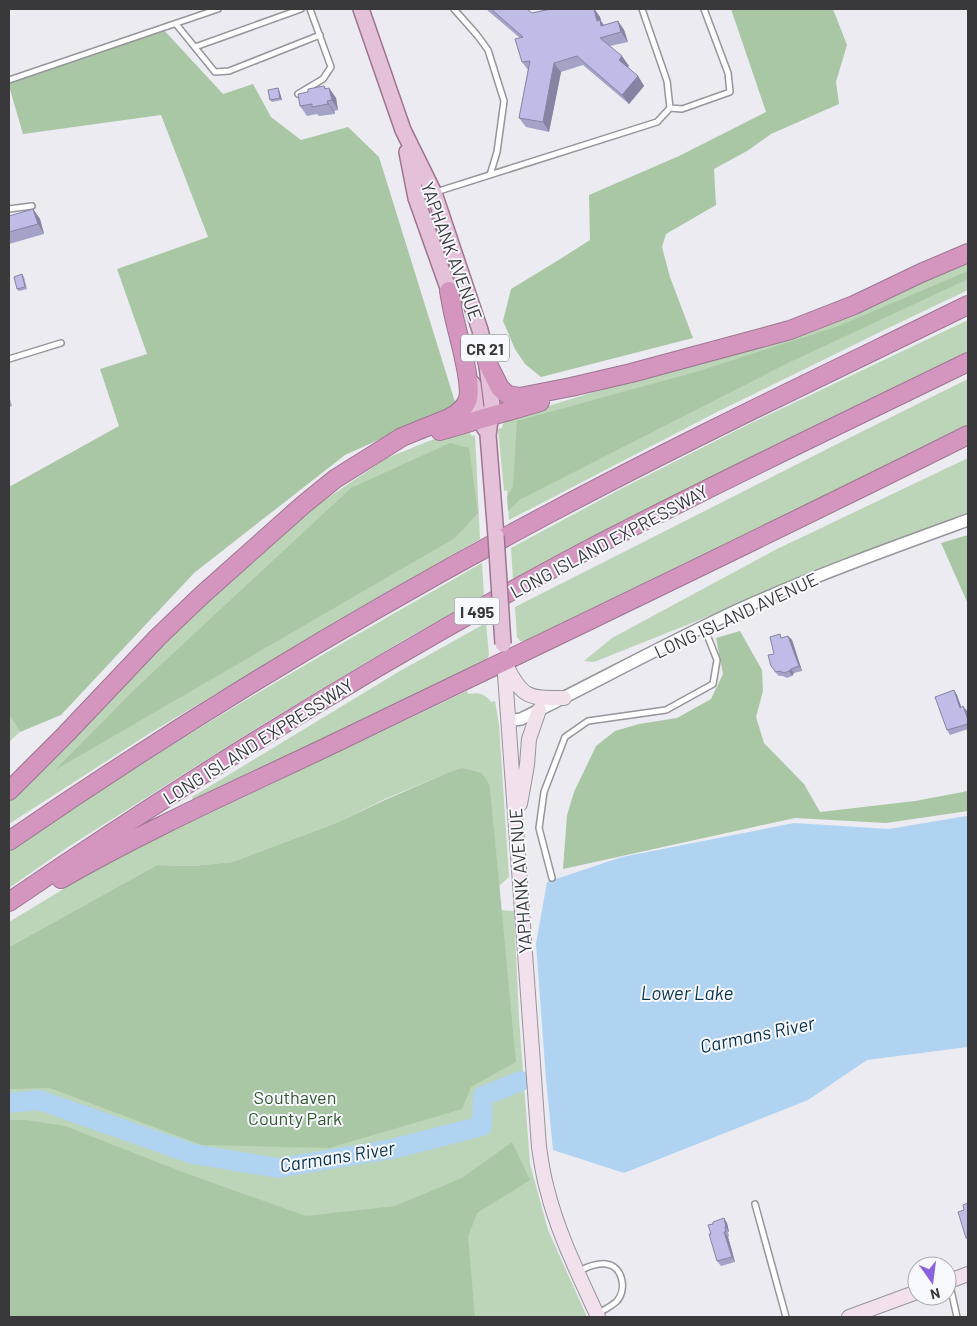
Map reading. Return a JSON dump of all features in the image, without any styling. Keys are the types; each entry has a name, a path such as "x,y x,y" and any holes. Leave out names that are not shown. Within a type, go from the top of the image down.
{"highway":[{"path":"487,362 500,388 508,394 527,396 548,392 631,373 790,330 854,305 968,253"},
{"path":"9,791 158,637 303,505 335,479 359,463 402,437 456,414 465,404 468,394 467,380 449,290"},
{"path":"9,841 160,740 429,579 552,512 689,441 968,305"},
{"name":"LONG ISLAND EXPRESSWAY","path":"9,902 188,783 317,703 454,624 576,557 712,486 968,362"},
{"path":"359,463 422,437 486,424 631,373"},
{"path":"9,909 105,854 157,827 301,760 968,435"}],"main road":[{"name":"YAPHANK AVENUE","path":"364,10 403,130 416,198 462,323 469,356 476,408 486,424"},
{"name":"YAPHANK AVENUE","path":"403,130 434,192 474,310 487,362 492,405 486,424 493,495 502,644 540,1154 546,1188 554,1212 577,1272 597,1316"},
{"path":"504,661 513,678 528,695 564,698"},
{"path":"516,824 526,765 528,739 539,710"},
{"path":"848,1317 907,1296"}],"street":[{"name":"LONG ISLAND AVENUE","path":"509,721 521,719 703,627 765,598 968,520"}],"lane":[{"path":"9,80 218,9"},
{"path":"195,47 301,9"},
{"path":"298,94 323,79 331,67 310,9"},
{"path":"454,9 488,50 504,101 497,152 490,175"},
{"path":"416,198 657,122 670,108 667,81 642,9"},
{"path":"670,108 682,109 730,92 728,73 704,9"},
{"path":"176,24 215,72 229,71 320,35"},
{"path":"9,209 32,206"},
{"path":"9,359 61,343"},
{"path":"552,878 539,828 544,792 565,737 588,721 666,710 713,684 717,660 703,627"},
{"path":"755,1204 786,1317"},
{"path":"577,1272 594,1265 606,1264 619,1272 623,1282 618,1300 597,1316"}],"green space":[{"path":"731,9 833,9 847,45 836,82 839,104 771,134 747,151 714,169 716,205 666,234 662,247 670,277 693,338 541,377 525,364 515,349 503,321 511,289 590,240 589,195 679,156 766,112"},
{"path":"162,28 223,94 253,84 271,117 301,140 348,127 379,157 456,405 345,455 194,573 61,715 20,732 9,715 9,487 119,426 100,369 147,354 117,269 208,237 161,115 23,134 9,86 9,80"},
{"path":"968,260 968,290 717,412 509,520 507,490 504,491 498,429 502,428 506,420 621,384"},
{"path":"968,271 968,279 790,362 519,500 508,511 507,497 513,487 517,421 699,371 836,327"},
{"path":"968,320 968,351 755,455 513,579 511,548 739,429"},
{"path":"968,379 968,427 596,607 528,642 520,641 517,637 515,607"},
{"path":"469,432 472,436 475,435 480,539 150,733 9,824 9,799 198,611 271,544 323,501 387,458 444,435"},
{"path":"450,443 469,448 478,513 455,538 55,770 136,688 351,488"},
{"path":"968,458 968,513 594,662 584,661 612,638 775,550"},
{"path":"968,535 968,604 941,543"},
{"path":"482,563 484,596 402,641 255,729 68,847 9,888 9,852 183,738"},
{"path":"486,623 489,655 486,661 195,804 192,797 400,671"},
{"path":"740,631 762,670 763,691 756,717 764,743 804,784 820,812 915,801 968,791 968,811 886,823 795,818 563,869 567,815 574,792 596,746 615,731 639,724 677,718 711,699 723,674 716,638"},
{"path":"467,691 468,694 481,694 491,702 495,701 499,725 509,877 499,886 490,786 445,774 385,799 336,823 232,862 193,866 157,865 9,947 9,922 95,870 166,834"},
{"path":"9,715 20,732 9,742"},
{"path":"462,768 482,773 490,786 516,1062 471,1087 462,1109 329,1148 202,1145 50,1088 9,1089 9,947 157,865 193,866 232,862 336,823"},
{"name":"Southaven County Park","path":"249,893 514,911 519,1018 530,1164 548,1230 587,1317 9,1317 9,1020"},
{"path":"9,1120 26,1120 65,1126 185,1173 306,1216 395,1206 462,1178 512,1142 530,1180 477,1213 468,1237 475,1317 9,1317"}],"water":[{"name":"Lower Lake","path":"968,817 968,1047 867,1060 808,1100 624,1173 553,1150 536,944 547,882 622,857 794,823 889,829"}],"building":[{"path":"491,9 527,9 532,13 551,9 594,9 597,21 600,20 601,26 618,21 621,32 600,38 622,56 619,60 638,76 622,95 577,56 554,63 543,122 519,118 530,61 522,62 515,39 523,37"},
{"path":"324,86 325,89 329,88 332,100 327,101 328,104 312,107 312,104 300,106 298,94 308,92 308,89"},
{"path":"278,88 280,98 270,100 268,90"},
{"path":"33,209 38,224 9,232 9,216"},
{"path":"22,274 25,287 17,289 14,277"},
{"path":"780,634 781,638 788,636 799,666 784,673 776,672 771,666 768,655 774,654 770,637"},
{"path":"954,690 960,708 963,706 968,724 947,730 935,697"},
{"path":"968,1203 968,1238 966,1238 958,1212 964,1210 963,1205"},
{"path":"724,1218 726,1232 724,1232 732,1257 717,1261 708,1225"}],"waterway":[{"name":"Carmans River","path":"9,1103 39,1100 193,1154 278,1168 392,1149 482,1126 483,1096 521,1081"}]}
